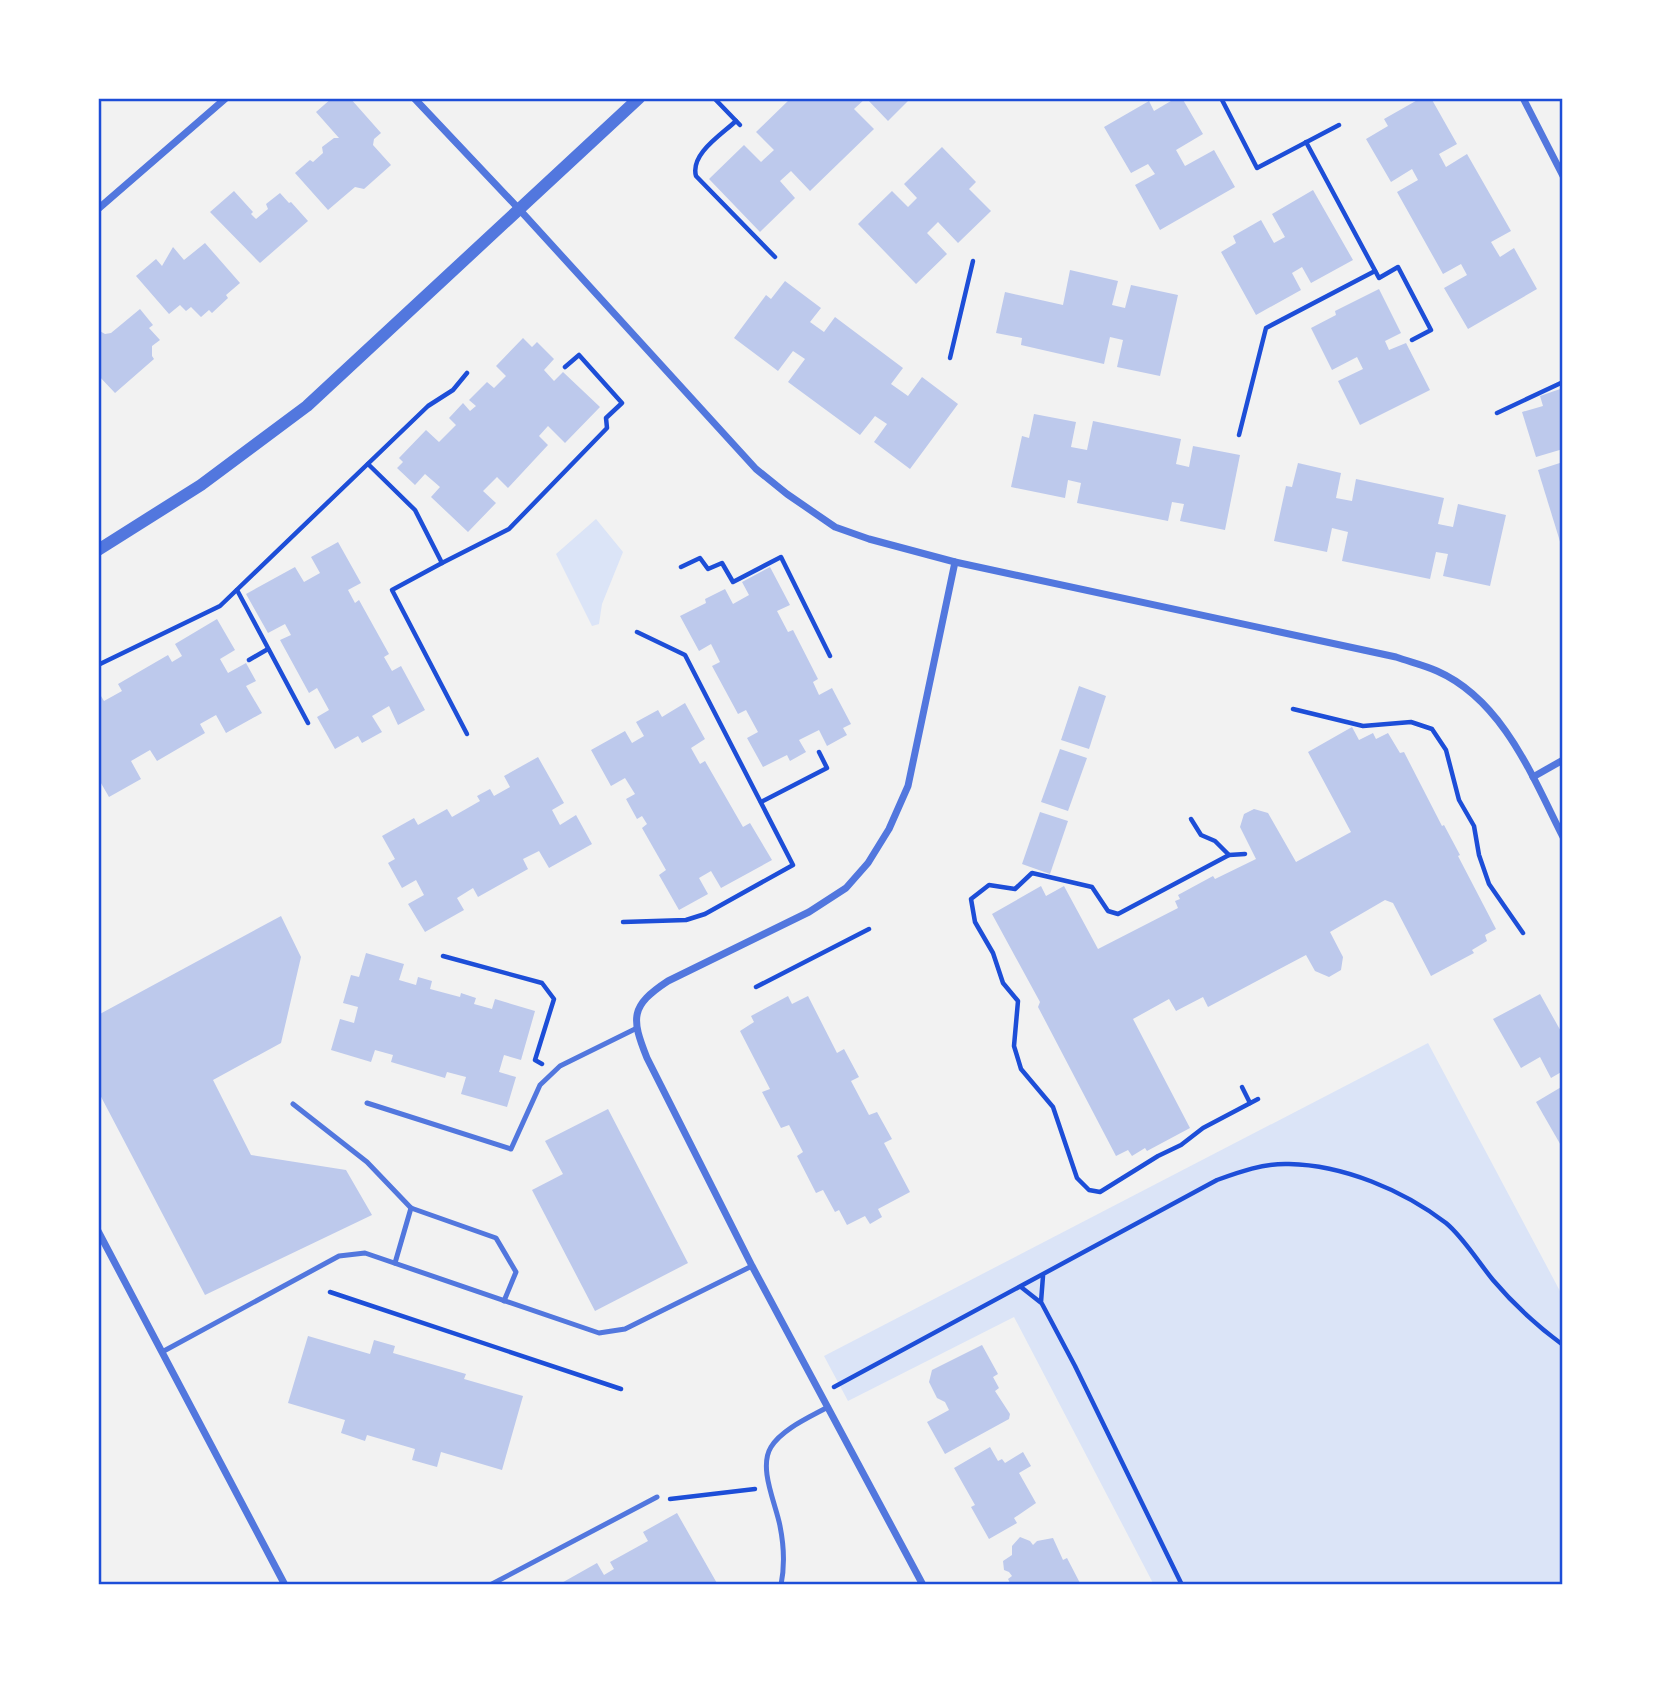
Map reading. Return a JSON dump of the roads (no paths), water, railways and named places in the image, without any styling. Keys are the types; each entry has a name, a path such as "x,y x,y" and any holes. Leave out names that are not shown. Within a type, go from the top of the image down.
{"street":[{"path":"98,209 226,98"},
{"path":"414,98 756,469 835,527 955,562 1396,657 1439,672 1461,685 1498,722 1517,748 1563,837"},
{"path":"98,550 201,485 307,406 639,98"},
{"path":"1523,98 1563,176"},
{"path":"923,1585 752,1266 635,1029 638,1010 648,994 668,981 809,912 846,888 868,863 889,828 908,786 955,562"},
{"path":"1533,777 1563,760"},
{"path":"98,1231 285,1585"}],"lane":[{"path":"367,1102 511,1149 540,1085 554,1071 635,1029"},
{"path":"293,1104 367,1161 411,1208 496,1238 516,1272 504,1301"},
{"path":"395,1263 411,1208"},
{"path":"162,1352 339,1256 365,1253 599,1333 625,1329 752,1266"},
{"path":"780,1585 784,1566 782,1540 766,1472 770,1448 793,1426 828,1407"},
{"path":"490,1585 657,1497"}]}
